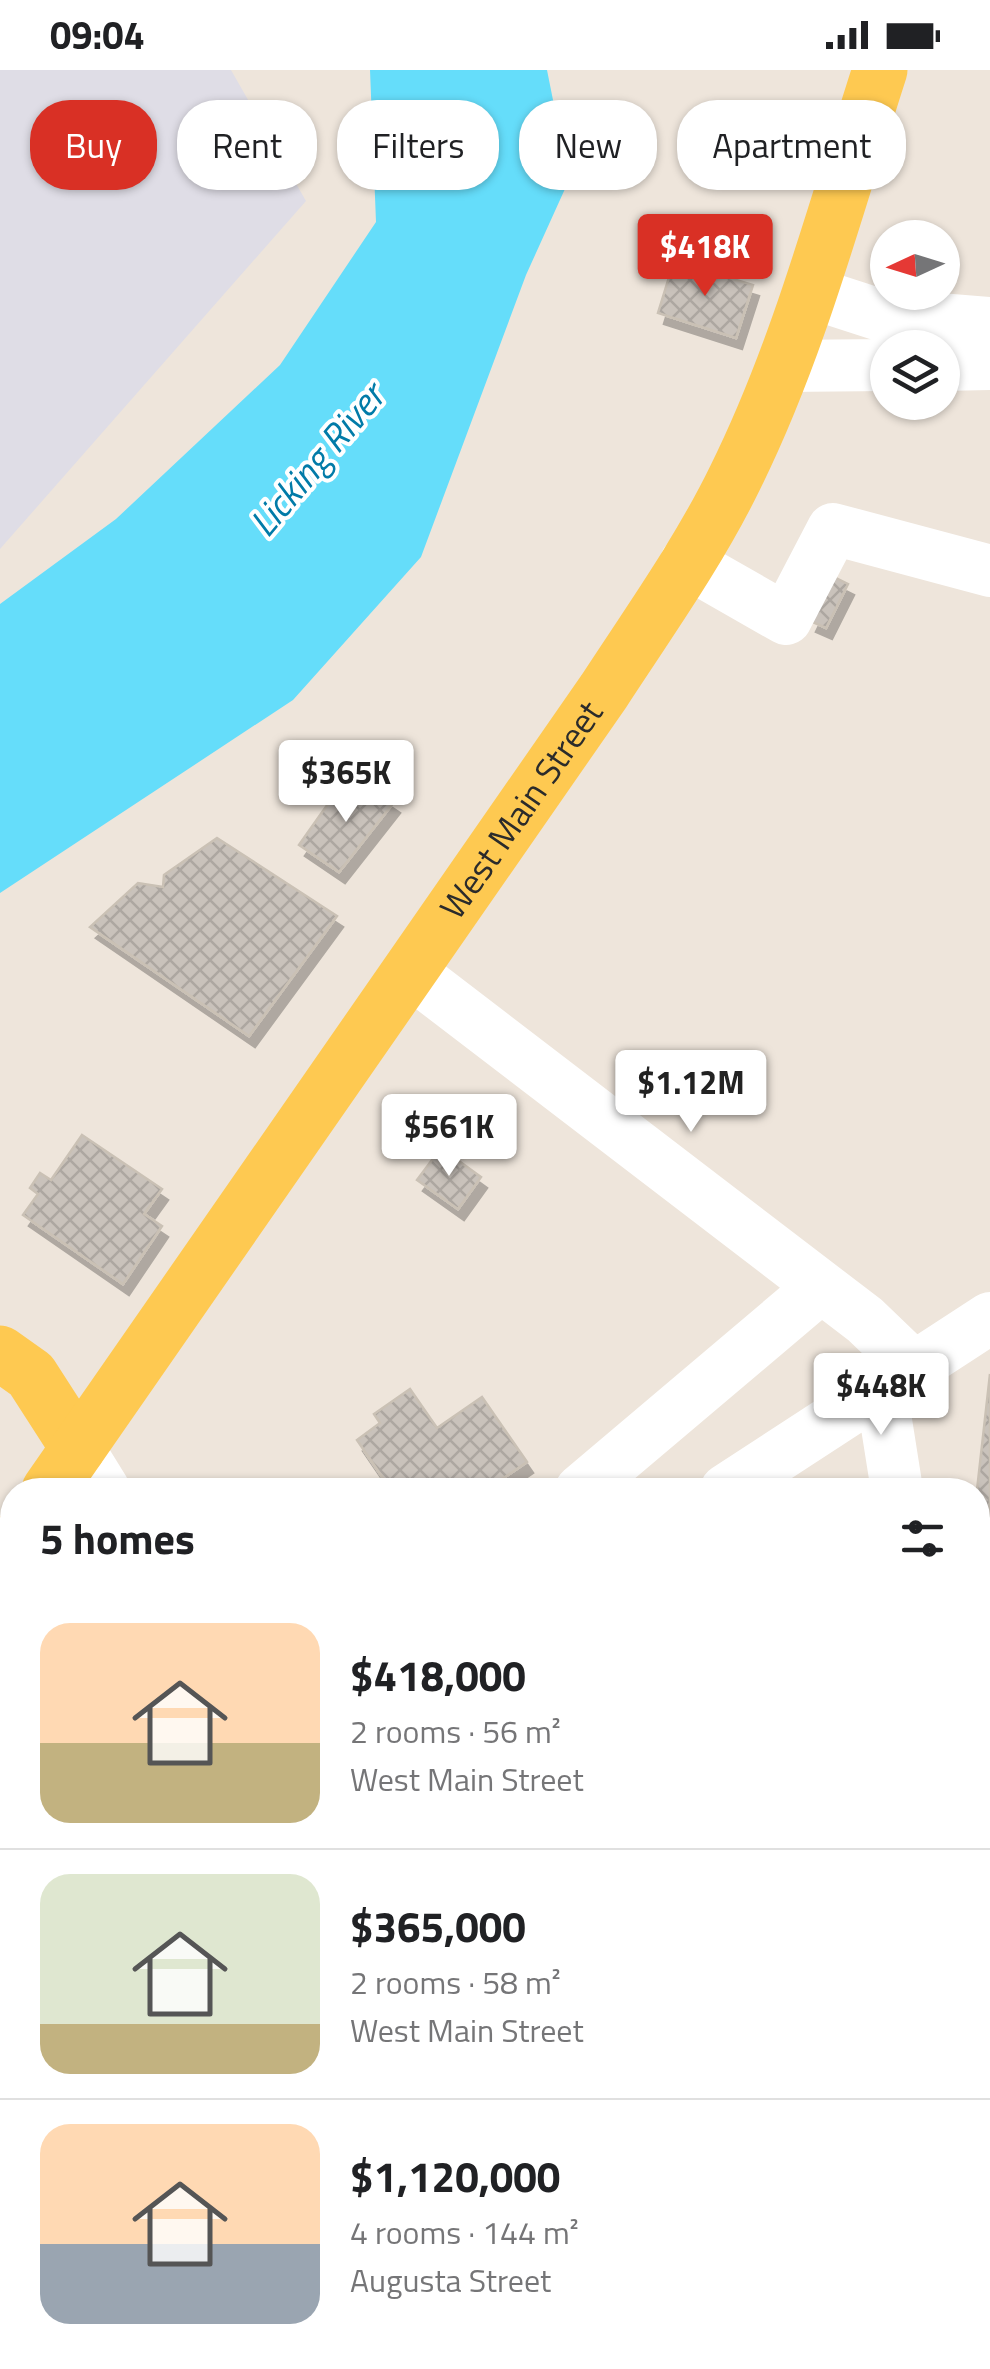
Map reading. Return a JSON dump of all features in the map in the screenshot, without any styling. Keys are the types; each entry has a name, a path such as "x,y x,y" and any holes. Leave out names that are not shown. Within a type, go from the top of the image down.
{"main road":[{"name":"West Main Street","path":"77,1476 408,971 604,692 735,478 809,292 880,70"},
{"path":"0,1353 31,1375 77,1476"}],"street":[{"path":"809,292 877,314 990,323"},
{"path":"960,365 990,364"},
{"path":"782,366 870,365"},
{"path":"686,562 786,620 832,529 990,571"},
{"path":"408,971 821,1287 898,1378 897,1478"},
{"path":"595,1478 821,1287"},
{"path":"744,1478 990,1318"}],"shaded area":[{"path":"0,70 231,70 248,100 177,100 177,190 300,190 306,201 0,549"}],"water":[{"name":"Licking River","path":"370,70 547,70 553,100 519,100 519,190 564,190 526,275 421,557 293,700 0,893 0,604 116,519 280,365 376,222 375,190 499,190 499,100 371,100"}],"building":[{"path":"674,261 753,285 736,338 658,313"},
{"path":"832,576 848,584 826,628 810,621"},
{"path":"357,777 394,802 339,872 299,845 330,801 337,806"},
{"path":"217,838 337,916 249,1036 90,927 138,883 163,887 164,875"},
{"path":"82,1135 162,1189 144,1214 162,1226 123,1284 23,1215 38,1194 30,1188 40,1173 51,1180"},
{"path":"441,1148 481,1177 458,1209 417,1180"},
{"path":"990,1374 990,1478 978,1478"},
{"path":"410,1389 437,1428 482,1397 527,1462 504,1478 383,1478 357,1440 380,1423 374,1414"}]}
